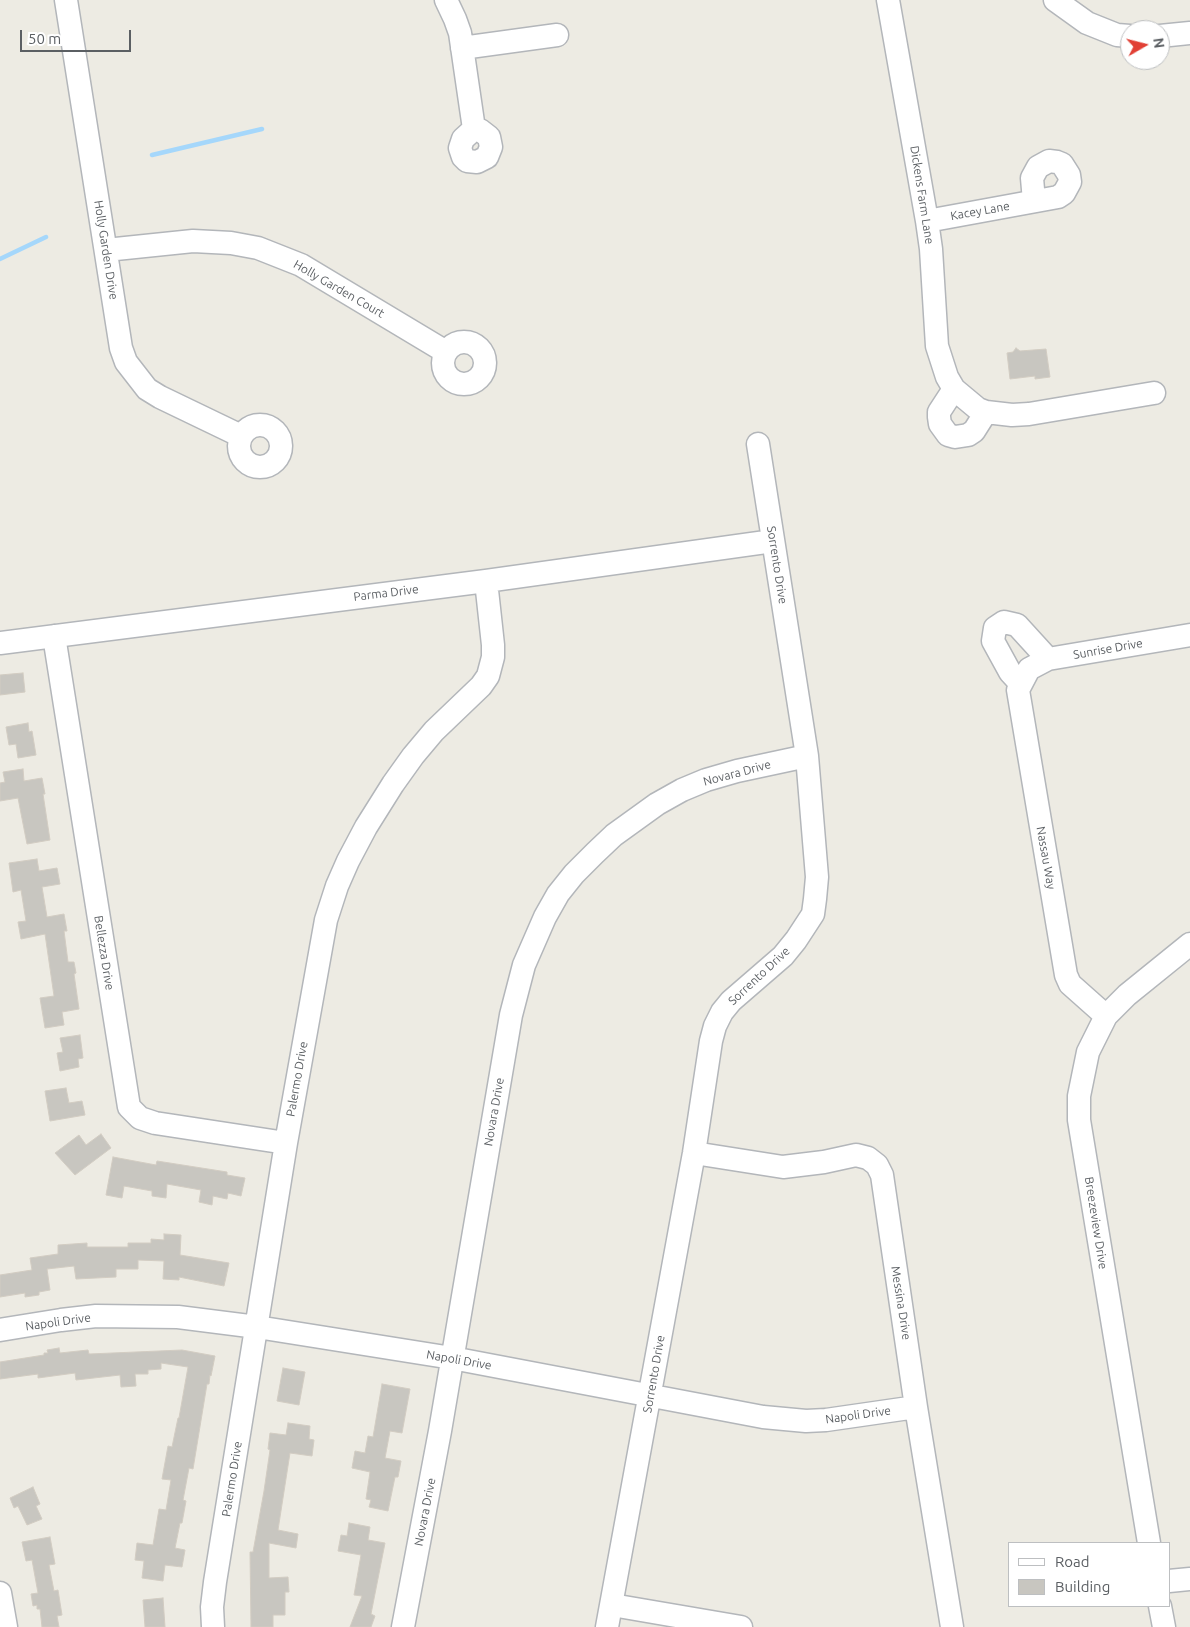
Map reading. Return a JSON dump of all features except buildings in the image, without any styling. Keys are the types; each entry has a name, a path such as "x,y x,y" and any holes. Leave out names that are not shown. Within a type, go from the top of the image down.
{"street":[{"name":"Holly Garden Drive","path":"66,0 121,348 126,362 147,389 160,398 241,436"},
{"path":"446,0 456,19 474,129"},
{"name":"Dickens Farm Lane","path":"888,0 931,249 937,346 947,376 954,388 978,409 986,412"},
{"path":"1055,0 1087,23 1120,35"},
{"path":"1170,35 1190,33"},
{"path":"462,48 557,35"},
{"name":"Kacey Lane","path":"927,221 1034,201"},
{"name":"Holly Garden Court","path":"106,250 193,241 231,243 258,248 301,265 446,352"},
{"path":"954,388 939,412 940,424 948,435 955,438 968,435 974,431 986,412 1029,414 1154,393"},
{"name":"Sorrento Drive","path":"607,1627 694,1153 711,1041 718,1019 731,1001 783,956 813,914 817,877 807,756 758,444"},
{"name":"Parma Drive","path":"0,643 773,541"},
{"name":"Palermo Drive","path":"213,1627 212,1607 215,1582 286,1143 326,920 336,886 366,827 393,784 434,731 481,686 488,676 493,646 486,580"},
{"name":"Sunrise Drive","path":"1032,671 1190,635"},
{"name":"Bellezza Drive","path":"54,636 129,1107 140,1118 155,1123 286,1143"},
{"name":"Nassau Way","path":"1032,671 1018,690 1066,974 1070,984 1106,1016"},
{"name":"Novara Drive","path":"403,1627 440,1432 511,1014 524,966 545,917 558,894 574,874 614,835 666,800 706,780 737,771 807,756"},
{"name":"Breezeview Drive","path":"1149,1542 1079,1120 1079,1096 1088,1052 1106,1016 1127,995 1190,944"},
{"name":"Messina Drive","path":"694,1153 783,1167 824,1162 856,1155 868,1158 876,1165 882,1175 916,1407 952,1627"},
{"name":"Napoli Drive","path":"0,1330 96,1316 178,1317 257,1326 452,1358 762,1417 806,1421 826,1420 916,1407"},
{"path":"1170,1581 1190,1579"},
{"path":"0,1593 6,1627"},
{"path":"612,1604 741,1627"},
{"path":"1160,1607 1164,1627"}],"waterway":[{"path":"152,155 262,129"},
{"path":"0,259 46,237"}]}
